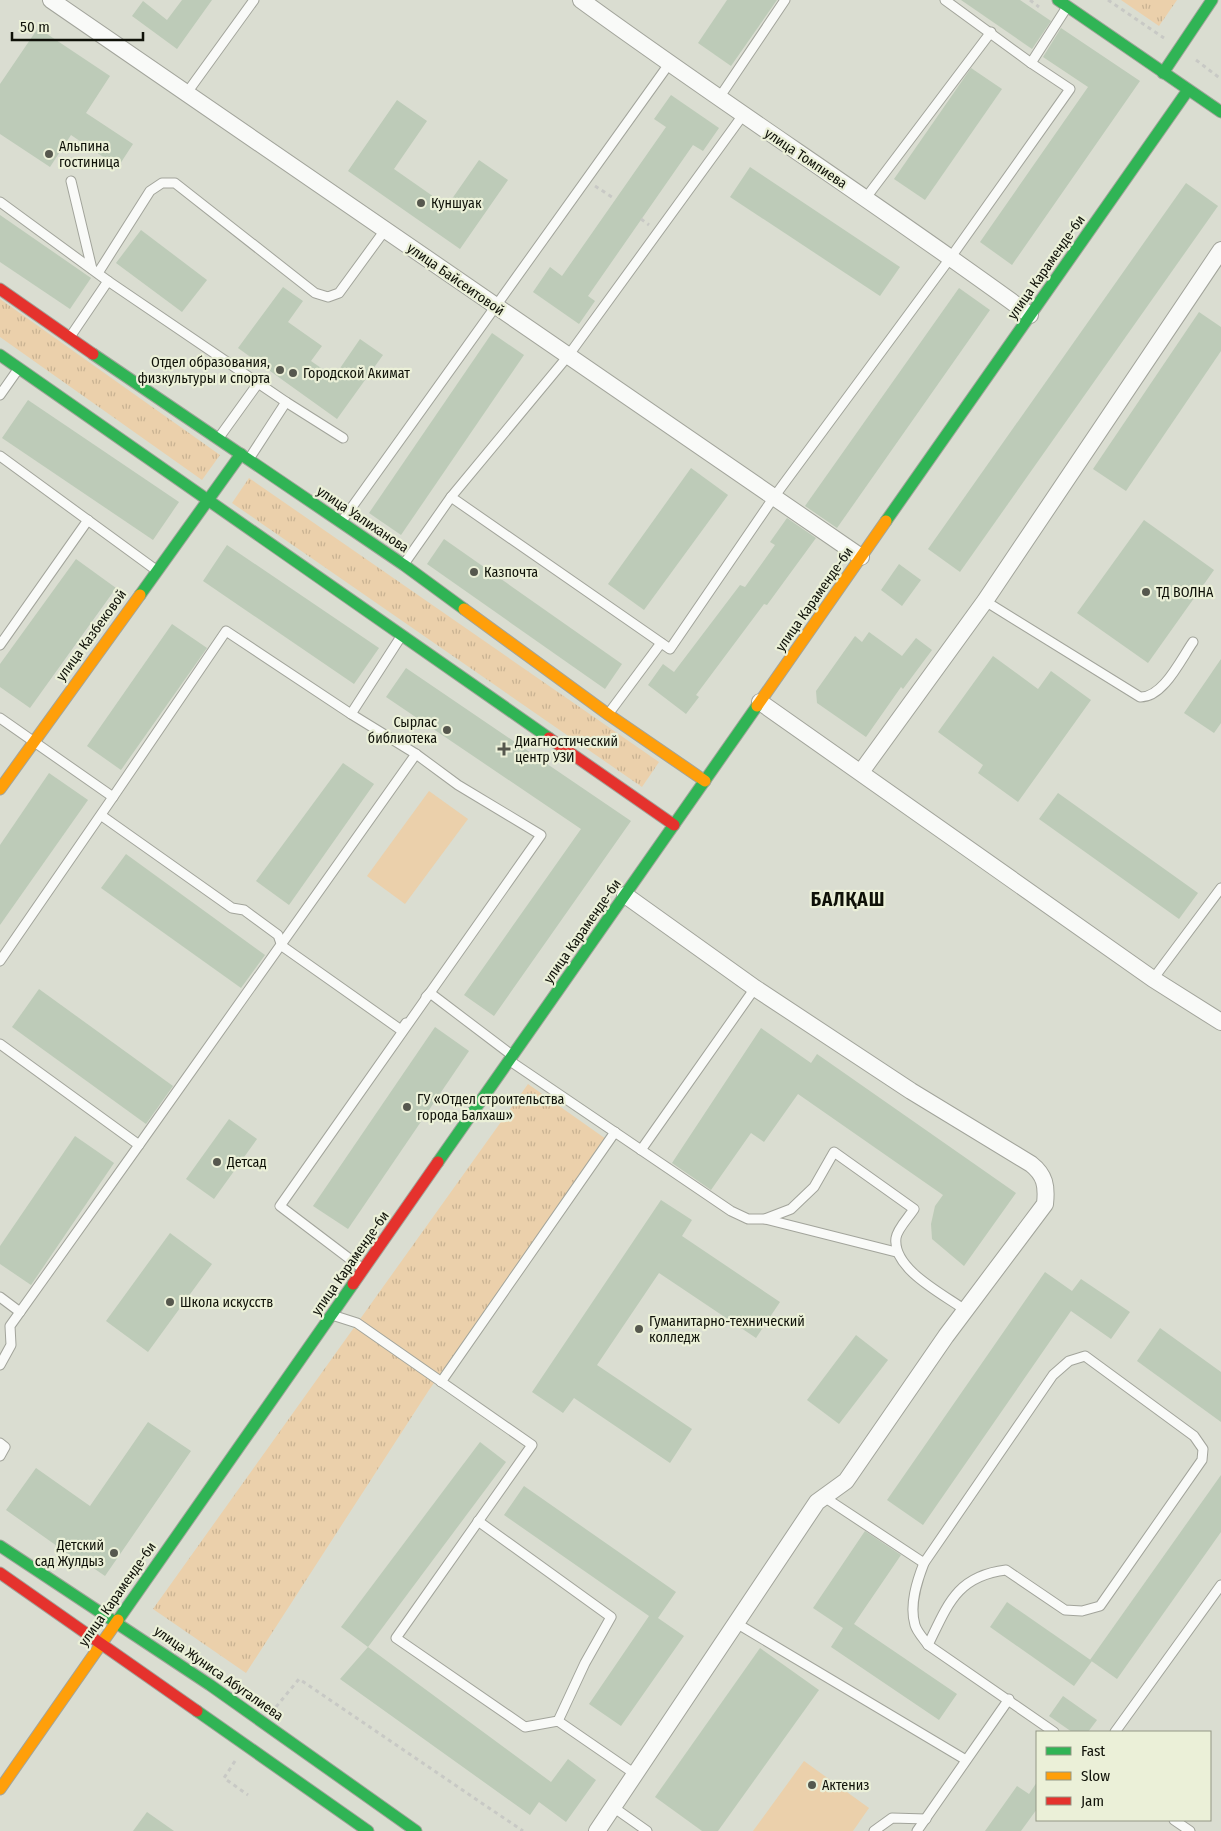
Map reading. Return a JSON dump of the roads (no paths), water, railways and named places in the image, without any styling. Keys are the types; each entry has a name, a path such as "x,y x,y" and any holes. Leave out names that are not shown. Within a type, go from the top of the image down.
{"main road":[{"path":"1163,73 1212,0"},
{"path":"1063,3 1221,112"},
{"name":"улица Караменде-би","path":"0,1789 1188,90"},
{"name":"улица Уалиханова","path":"0,290 153,397 245,456 404,565 609,714 705,781"},
{"path":"0,355 674,825"},
{"name":"улица Казбековой","path":"0,789 207,498 245,456"},
{"name":"улица Жуниса Абугалиева","path":"0,1546 117,1620 416,1831"},
{"path":"0,1573 368,1831"}],"street":[{"name":"улица Байсеитовой","path":"51,0 861,557"},
{"name":"улица Томпиева","path":"581,0 668,64 951,257 1030,315"},
{"path":"861,772 985,601 1221,250"},
{"path":"760,702 1152,978 1221,1022"},
{"path":"597,1831 817,1502 846,1481 965,1310 1045,1204 1046,1187 1041,1172 755,988 625,895"}],"lane":[{"path":"186,94 254,0"},
{"path":"719,98 784,0"},
{"path":"451,497 670,649 774,497 951,257 1070,89 945,0"},
{"path":"1031,63 1063,3"},
{"path":"865,199 991,32"},
{"path":"341,522 668,64"},
{"path":"404,565 451,497 568,356 743,115"},
{"path":"71,181 95,271"},
{"path":"95,271 150,191 162,183 175,182 316,293 328,297 338,293 385,230"},
{"path":"0,202 108,281 260,382 286,402 343,438"},
{"path":"69,338 108,281"},
{"path":"0,395 19,368"},
{"path":"218,439 260,382"},
{"path":"245,456 286,402"},
{"path":"0,456 156,570"},
{"path":"0,644 88,520"},
{"path":"985,601 1140,697 1152,696 1161,688 1193,642"},
{"path":"0,961 102,816 226,631 351,714 416,754 458,784 541,835 280,1206 364,1269"},
{"path":"351,714 402,635"},
{"path":"609,714 661,643"},
{"path":"0,718 113,797"},
{"path":"0,1365 11,1345 10,1326 282,946 416,754"},
{"path":"102,816 232,908 244,910 278,935 282,946 401,1030 430,993"},
{"path":"1152,978 1221,888"},
{"path":"640,1150 755,988"},
{"path":"430,993 511,1058 640,1150 731,1211 748,1219 765,1219 896,1252"},
{"path":"0,1044 138,1145"},
{"path":"441,1382 615,1132"},
{"path":"765,1219 791,1209 814,1187 834,1152 914,1209 896,1236 896,1252 904,1267 965,1310"},
{"path":"0,1297 20,1312"},
{"path":"332,1315 357,1322 532,1445 396,1638 525,1727 558,1721 635,1774"},
{"path":"928,1645 945,1611 966,1582 987,1572 1006,1570 1065,1610 1082,1611 1100,1606 1202,1460 1203,1449 1194,1436 1085,1356 1069,1361 1053,1375 924,1563 918,1578 914,1608 915,1626 928,1645 1009,1699 1053,1731"},
{"path":"0,1443 5,1447 0,1456"},
{"path":"824,1497 924,1563"},
{"path":"478,1521 611,1618 585,1662 558,1721"},
{"path":"1116,1731 1221,1585"},
{"path":"736,1623 966,1760"},
{"path":"917,1831 1009,1699"},
{"path":"613,1807 647,1831"},
{"path":"874,1831 892,1818 926,1819"},
{"path":"1176,1825 1190,1831"}],"place":[{"name":"Альпина гостиница","path":"49,154"},
{"name":"Куншуак","path":"421,203"},
{"name":"Отдел образования, физкультуры и спорта","path":"280,370"},
{"name":"Городской Акимат","path":"293,373"},
{"name":"Казпочта","path":"474,572"},
{"name":"ТД ВОЛНА","path":"1146,592"},
{"name":"Сырлас библиотека","path":"447,730"},
{"name":"Диагностический центр УЗИ","path":"504,749"},
{"name":"ГУ «Отдел строительства города Балхаш»","path":"407,1107"},
{"name":"Детсад","path":"217,1162"},
{"name":"Школа искусств","path":"170,1302"},
{"name":"Гуманитарно-технический колледж","path":"639,1329"},
{"name":"Детский сад Жулдыз","path":"114,1553"},
{"name":"Актениз","path":"812,1785"}],"district":[{"name":"БАЛҚАШ","path":"848,899"}]}
